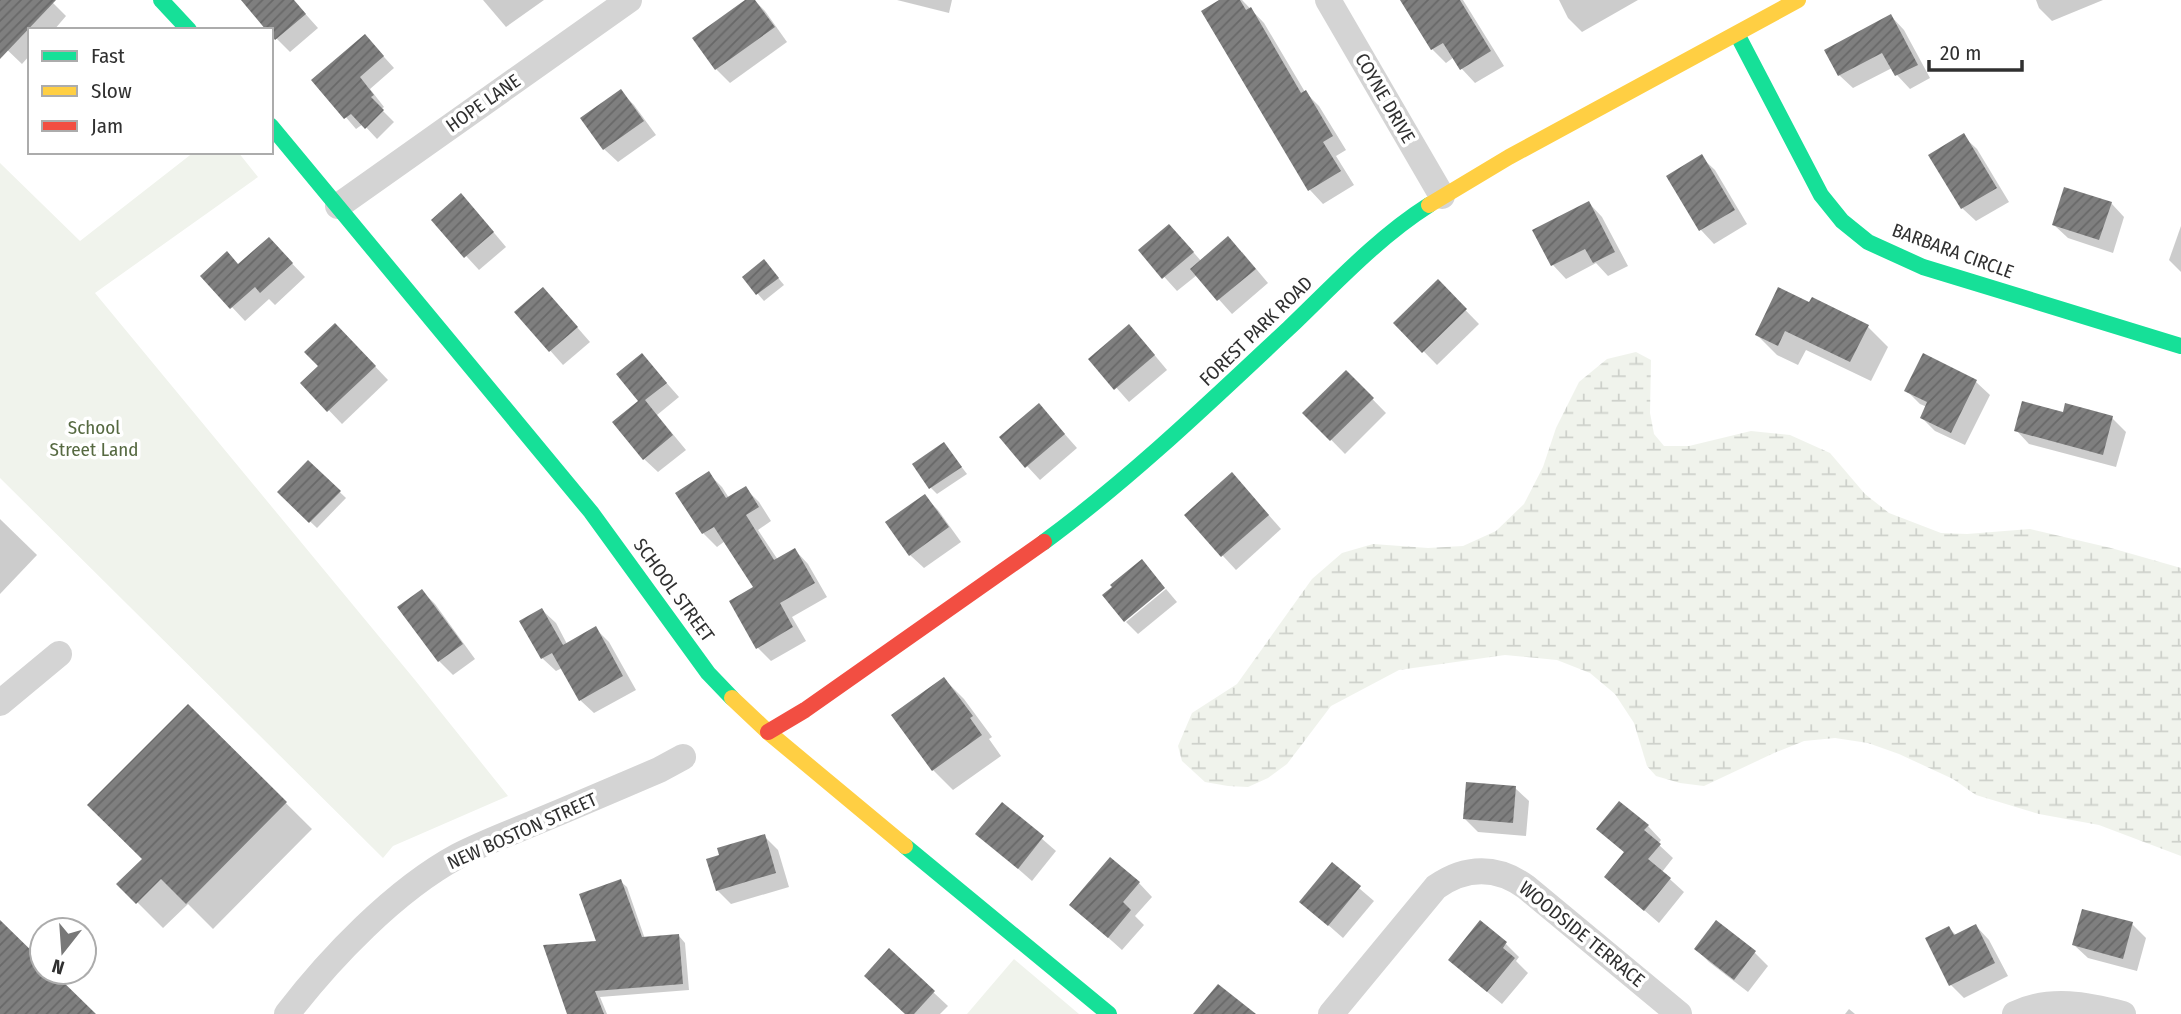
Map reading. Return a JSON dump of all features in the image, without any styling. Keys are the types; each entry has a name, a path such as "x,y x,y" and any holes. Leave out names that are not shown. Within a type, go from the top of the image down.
{"street":[{"path":"161,0 187,28"},
{"name":"HOPE LANE","path":"338,206 629,0"},
{"name":"COYNE DRIVE","path":"1328,0 1442,196"},
{"name":"FOREST PARK ROAD","path":"768,732 805,710 1077,518 1192,420 1367,254 1442,196 1566,125 1798,0"},
{"name":"BARBARA CIRCLE","path":"1737,34 1821,195 1842,221 1868,242 1923,267 2181,346"},
{"name":"SCHOOL STREET","path":"273,128 591,512 708,673 741,708 1109,1014"},
{"path":"0,703 59,654"},
{"name":"NEW BOSTON STREET","path":"287,1014 329,964 369,924 420,881 457,857 646,776 683,757"},
{"name":"WOODSIDE TERRACE","path":"1331,1014 1436,887 1457,874 1481,870 1505,875 1526,887 1679,1014"},
{"path":"2015,1014 2034,1007 2063,1004 2095,1007 2123,1014"}],"green space":[{"name":"School Street Land","path":"191,154 240,154 258,177 95,293 508,796 393,846 383,858 0,478 0,163 80,241"},
{"path":"1636,352 1651,360 1650,413 1654,434 1664,446 1689,446 1751,431 1790,435 1830,453 1865,494 1889,513 1941,533 1967,534 2030,529 2181,568 2181,856 2099,825 2039,814 1976,795 1953,779 1868,743 1835,738 1804,741 1704,786 1656,776 1647,766 1634,723 1615,694 1590,673 1557,660 1505,655 1399,670 1331,706 1287,764 1268,778 1248,787 1205,782 1182,761 1178,746 1192,713 1237,684 1312,579 1342,553 1373,544 1428,548 1463,546 1496,531 1524,504 1543,467 1556,428 1579,382 1607,359"},
{"path":"1014,959 1079,1014 967,1014"}],"building":[{"path":"0,0 56,0 28,28 0,59"},
{"path":"241,0 294,0 306,14 275,40 273,28 264,28"},
{"path":"745,0 755,0 775,27 715,70 692,38"},
{"path":"1219,0 1240,0 1246,10 1251,7 1301,93 1306,90 1333,136 1323,142 1341,171 1308,191 1201,11"},
{"path":"1400,0 1460,0 1491,51 1460,70 1443,43 1431,50"},
{"path":"1891,14 1918,65 1895,76 1882,53 1838,76 1824,50"},
{"path":"365,34 384,56 360,77 374,95 371,97 384,110 365,129 351,114 344,119 311,80"},
{"path":"621,89 644,121 603,150 580,118"},
{"path":"1964,133 1997,188 1961,209 1928,155"},
{"path":"1702,154 1735,210 1699,231 1666,176"},
{"path":"2064,187 2112,202 2099,240 2052,225"},
{"path":"461,193 494,232 464,258 431,220"},
{"path":"1589,201 1615,252 1593,263 1585,249 1551,266 1532,230"},
{"path":"1169,224 1194,252 1162,279 1138,250"},
{"path":"1228,236 1256,269 1217,301 1190,269"},
{"path":"269,237 293,263 260,293 255,287 230,309 200,276 227,251 238,264"},
{"path":"764,259 779,278 756,295 742,277"},
{"path":"1438,279 1467,309 1422,353 1393,323"},
{"path":"543,287 578,327 549,352 514,312"},
{"path":"1778,287 1809,302 1812,297 1869,325 1850,362 1785,331 1778,346 1755,335"},
{"path":"335,323 376,366 327,412 300,383 318,366 304,352"},
{"path":"1129,324 1155,355 1114,390 1088,359"},
{"path":"642,353 667,383 645,400 673,435 643,460 612,422 638,401 616,374"},
{"path":"1923,353 1977,380 1951,433 1920,418 1927,402 1904,391"},
{"path":"1346,370 1374,398 1330,441 1302,413"},
{"path":"2022,401 2063,412 2065,403 2113,416 2103,455 2014,431"},
{"path":"1039,403 1065,434 1025,468 999,437"},
{"path":"944,442 962,467 929,489 912,464"},
{"path":"308,460 341,491 309,523 277,492"},
{"path":"709,471 726,498 746,486 759,507 746,515 774,560 795,548 815,583 780,603 793,627 756,649 729,601 753,587 714,527 702,534 675,493"},
{"path":"1232,472 1269,515 1221,557 1184,515"},
{"path":"925,494 949,527 909,556 885,522"},
{"path":"1142,559 1165,588 1124,622 1102,595"},
{"path":"422,589 463,644 438,662 397,607"},
{"path":"542,608 563,645 596,626 623,676 579,701 552,653 541,659 519,621"},
{"path":"944,677 973,716 970,718 982,735 932,771 891,715"},
{"path":"188,704 287,802 186,904 161,879 136,904 116,884 142,859 87,805"},
{"path":"1466,782 1516,786 1513,823 1463,819"},
{"path":"1619,801 1649,825 1644,830 1661,844 1648,859 1671,878 1644,911 1604,877 1624,852 1596,829"},
{"path":"1002,802 1044,836 1018,869 975,834"},
{"path":"765,834 776,873 716,891 706,859 719,855 717,848"},
{"path":"1110,857 1140,882 1123,902 1131,910 1108,938 1069,905"},
{"path":"1332,862 1361,886 1328,926 1299,902"},
{"path":"621,879 642,937 679,934 683,984 595,991 604,1014 567,1014 543,945 596,941 579,894"},
{"path":"2082,909 2133,922 2123,959 2072,945"},
{"path":"0,920 28,947 28,986 67,986 96,1014 0,1014"},
{"path":"1480,920 1507,942 1503,948 1515,958 1487,992 1448,960"},
{"path":"1716,920 1756,951 1734,980 1694,949"},
{"path":"1976,924 1995,963 1949,986 1925,938 1949,926 1954,935"},
{"path":"889,948 935,991 914,1014 905,1014 864,976"},
{"path":"1218,984 1256,1014 1193,1014"}],"traffic: fast":[{"path":"161,0 187,28"},
{"path":"1737,34 1821,195 1842,221 1868,242 1923,267 2181,346"},
{"path":"273,128 591,512 708,673 732,698"},
{"path":"1044,542 1170,439 1373,247 1429,205"},
{"path":"905,846 1109,1014"}],"traffic: slow":[{"path":"1429,205 1509,157 1798,0"},
{"path":"732,698 768,732 905,846"}],"traffic: jam":[{"path":"768,732 805,710 1044,542"}]}
